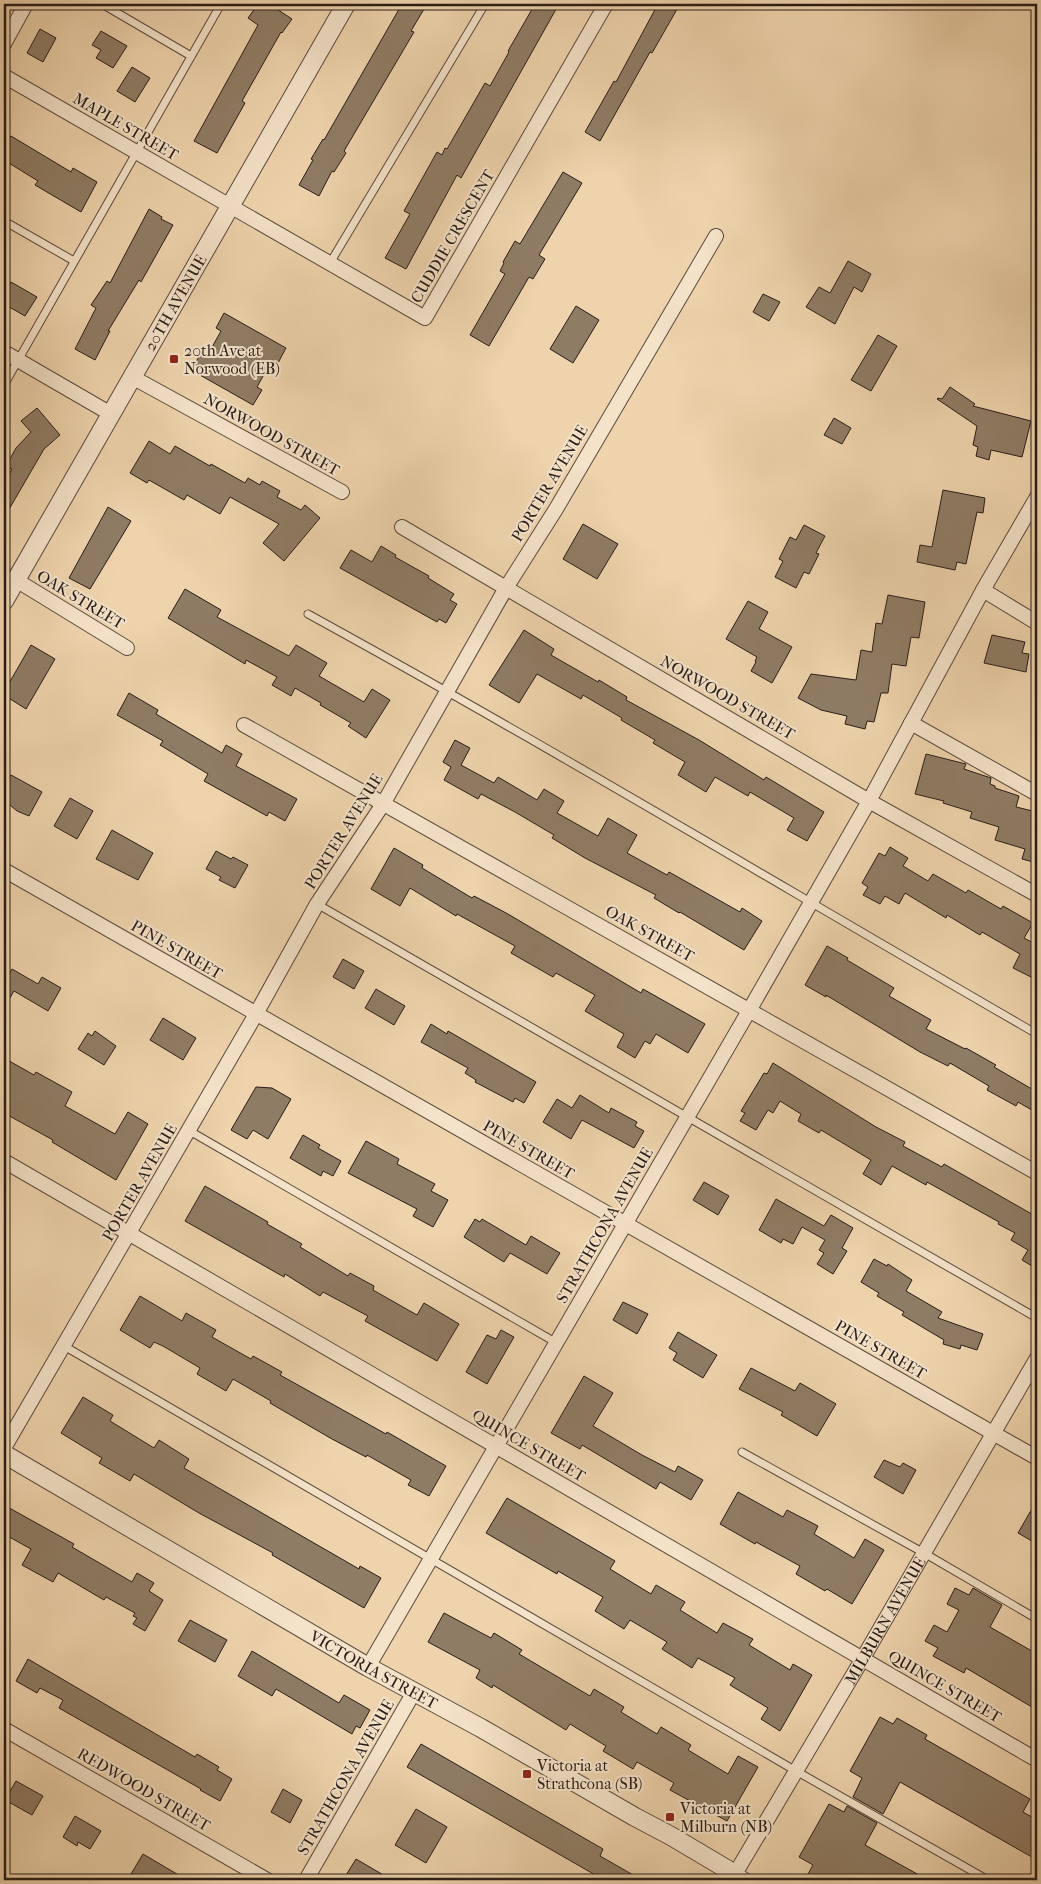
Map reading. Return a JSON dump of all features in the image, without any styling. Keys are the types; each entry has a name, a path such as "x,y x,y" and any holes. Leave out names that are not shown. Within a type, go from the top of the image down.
{"street":[{"path":"4,44 26,4"},
{"name":"20TH AVENUE","path":"4,602 346,4"},
{"name":"CUDDIE CRESCENT","path":"231,206 425,318 606,4"},
{"name":"MAPLE STREET","path":"4,76 231,206"},
{"name":"PORTER AVENUE","path":"4,1448 130,1234 318,904 383,804 446,690 506,588 556,509 716,236"},
{"path":"4,352 111,414"},
{"name":"NORWOOD STREET","path":"132,378 342,492"},
{"name":"STRATHCONA AVENUE","path":"368,1667 869,801 983,590 1037,497"},
{"name":"NORWOOD STREET","path":"402,527 869,801 1037,895"},
{"name":"OAK STREET","path":"16,580 127,648"},
{"path":"983,590 1037,623"},
{"path":"911,723 1037,794"},
{"name":"OAK STREET","path":"244,725 750,1009 1037,1173"},
{"name":"PINE STREET","path":"4,870 1037,1458"},
{"name":"QUINCE STREET","path":"4,1162 1037,1760"},
{"name":"MILBURN AVENUE","path":"737,1878 796,1771 1037,1358"},
{"name":"VICTORIA STREET","path":"4,1454 368,1667 481,1728 635,1817 672,1836 737,1878"},
{"name":"STRATHCONA AVENUE","path":"306,1880 414,1692"},
{"name":"REDWOOD STREET","path":"4,1729 267,1880"}],"lane":[{"path":"102,4 191,56"},
{"path":"4,385 221,4"},
{"path":"330,263 485,4"},
{"path":"4,221 74,261"},
{"path":"308,614 446,690 1037,1034"},
{"path":"318,904 1037,1318"},
{"path":"188,1130 555,1342"},
{"path":"64,1346 429,1559 988,1880"},
{"path":"742,1452 924,1553 1037,1619"}],"building":[{"path":"258,4 269,4 292,19 281,32 242,101 245,103 217,153 194,141 258,25 248,18"},
{"path":"402,4 427,4 411,31 414,32 344,151 346,153 334,172 332,171 319,196 299,185 313,160 311,159 324,140"},
{"path":"535,4 559,4 461,178 457,175 406,269 385,258 410,214 404,211 437,152 442,155 445,148 447,149 485,83 490,86"},
{"path":"658,4 680,4 652,53 650,52 600,141 585,132 614,81 616,82"},
{"path":"40,29 56,38 43,62 27,53"},
{"path":"101,31 127,46 113,68 96,58 101,50 92,45"},
{"path":"132,67 150,78 135,102 117,91"},
{"path":"11,136 71,172 73,168 97,182 81,212 35,185 38,181 4,160 4,148"},
{"path":"563,172 582,183 539,255 545,259 533,279 529,277 489,346 470,335 505,274 500,271 503,262 515,241 520,244"},
{"path":"149,209 162,217 161,219 173,225 141,282 139,280 108,331 110,331 95,360 75,349 96,308 91,305 107,281 110,283"},
{"path":"848,261 871,274 862,292 854,287 835,324 806,307 819,287 830,293"},
{"path":"11,282 37,297 25,316 4,304 4,294"},
{"path":"763,294 780,302 769,321 753,312"},
{"path":"576,306 599,320 573,363 550,349"},
{"path":"224,313 286,348 278,363 272,360 257,387 262,390 253,405 191,370 200,355 206,358 221,331 216,328"},
{"path":"878,335 897,346 871,391 851,380"},
{"path":"950,387 975,404 973,406 1031,421 1022,457 991,450 989,460 976,456 978,447 973,445 977,426 937,399 942,399"},
{"path":"37,408 60,435 44,449 4,518 4,484 12,469 6,466 16,448 31,432 21,421"},
{"path":"834,418 851,428 842,444 824,435"},
{"path":"149,441 170,454 175,446 245,483 248,478 260,485 262,481 280,491 277,497 301,510 305,505 320,518 284,561 263,543 279,524 230,497 220,514 187,495 184,500 149,480 147,483 130,473"},
{"path":"943,490 985,498 983,513 977,512 966,564 957,562 955,570 917,562 920,545 932,547"},
{"path":"108,507 131,521 90,589 69,578"},
{"path":"583,524 618,544 597,579 563,559"},
{"path":"804,525 825,536 816,553 819,554 809,574 804,572 796,588 775,577 783,561 779,559 790,537 796,540"},
{"path":"381,546 454,594 450,600 457,604 446,623 439,619 437,622 340,568 351,550 372,562"},
{"path":"185,589 221,610 217,617 289,656 296,645 327,663 319,676 364,702 372,689 390,700 366,738 348,726 351,723 320,705 321,703 295,688 291,696 272,685 277,677 246,660 245,664 168,618"},
{"path":"888,595 925,602 919,638 911,637 906,666 892,664 888,693 881,693 874,722 867,721 865,729 845,724 847,716 821,710 798,698 811,674 856,680 861,650 872,652 876,623 882,624"},
{"path":"748,601 768,612 759,629 792,647 772,683 751,671 757,657 726,639"},
{"path":"524,630 554,649 551,655 598,682 599,680 627,697 626,700 699,740 764,780 766,777 824,812 807,841 787,830 794,818 750,792 748,796 715,777 706,792 678,775 685,762 653,743 655,740 621,720 622,718 583,695 581,699 537,674 519,703 489,685"},
{"path":"992,635 1025,642 1022,653 1029,654 1026,672 984,663"},
{"path":"31,645 55,659 26,709 4,695 4,692"},
{"path":"129,693 158,710 156,714 222,753 226,745 242,754 236,766 297,799 285,821 269,812 267,816 204,781 208,774 160,745 163,741 117,715"},
{"path":"455,740 470,748 461,765 494,783 498,777 537,800 544,789 564,801 557,813 598,836 608,818 637,835 627,853 667,875 669,872 740,912 742,908 762,921 744,950 654,898 656,895 585,858 552,838 554,835 515,812 481,794 478,799 444,780 451,767 443,762"},
{"path":"926,754 966,764 964,769 991,778 990,784 995,786 995,788 1019,796 1016,807 1037,812 1037,863 1022,859 1025,849 995,840 999,827 970,818 972,812 943,803 944,801 915,794"},
{"path":"11,775 42,792 29,816 17,811 4,800 4,787"},
{"path":"70,798 93,811 77,839 54,826"},
{"path":"112,830 153,853 138,880 96,859"},
{"path":"890,847 908,858 903,866 928,881 933,874 966,893 968,890 1001,909 1003,906 1033,923 1024,938 1037,945 1037,980 1013,968 1020,954 982,932 980,935 947,915 946,918 905,893 899,904 885,896 880,904 863,895 868,887 862,883 879,853 885,856"},
{"path":"394,848 423,865 422,868 472,898 474,896 508,914 641,993 643,989 705,1024 688,1053 656,1034 650,1044 645,1041 635,1058 617,1047 624,1034 585,1011 595,995 556,973 553,977 511,953 515,946 457,914 456,916 410,888 400,906 371,889"},
{"path":"216,851 248,865 235,888 219,880 221,877 206,869"},
{"path":"827,946 894,988 889,996 931,1020 926,1029 996,1065 994,1067 1037,1092 1037,1113 1018,1102 1016,1106 987,1090 989,1086 950,1063 948,1066 920,1052 826,995 826,997 805,985"},
{"path":"343,959 364,971 354,989 333,977"},
{"path":"12,969 38,984 42,977 61,988 48,1011 14,991 4,1008 4,982"},
{"path":"376,989 405,1006 394,1025 365,1008"},
{"path":"163,1018 196,1038 183,1060 150,1040"},
{"path":"431,1024 447,1034 448,1031 536,1082 524,1103 515,1098 513,1102 475,1082 476,1080 465,1073 468,1068 421,1042"},
{"path":"95,1031 116,1046 104,1065 78,1049 88,1033 92,1036"},
{"path":"4,1058 34,1075 36,1072 72,1092 65,1106 115,1134 128,1112 148,1124 116,1180 52,1142 53,1140 4,1113"},
{"path":"773,1063 876,1127 905,1142 903,1146 942,1167 944,1164 1037,1217 1037,1269 1022,1260 1028,1250 1011,1240 1015,1233 998,1224 999,1222 927,1182 926,1185 892,1166 881,1185 863,1174 871,1160 821,1130 819,1133 798,1121 801,1114 780,1101 773,1113 768,1110 756,1130 740,1121 745,1113 741,1111 764,1073 767,1074"},
{"path":"256,1087 272,1088 291,1099 268,1139 253,1130 247,1139 231,1130"},
{"path":"580,1095 609,1113 611,1108 637,1122 635,1126 644,1131 634,1148 582,1120 571,1139 543,1122 557,1099 572,1108"},
{"path":"303,1135 320,1145 318,1148 341,1161 333,1176 323,1171 321,1176 290,1158"},
{"path":"366,1141 399,1159 397,1164 435,1184 431,1191 448,1200 433,1227 413,1216 417,1209 348,1173"},
{"path":"704,1182 729,1196 718,1215 693,1200"},
{"path":"205,1186 268,1222 267,1224 302,1244 300,1247 348,1276 350,1273 374,1286 373,1290 417,1315 424,1303 459,1324 437,1361 365,1321 368,1316 323,1292 320,1296 285,1274 284,1277 185,1221"},
{"path":"776,1199 824,1226 831,1215 853,1228 842,1248 847,1251 833,1274 817,1264 824,1253 819,1250 825,1240 802,1227 793,1244 783,1239 781,1243 759,1230"},
{"path":"475,1219 480,1222 482,1219 526,1245 531,1236 560,1253 547,1274 510,1253 504,1262 464,1237"},
{"path":"874,1259 887,1266 888,1264 912,1280 906,1291 942,1312 938,1318 983,1334 977,1350 961,1345 960,1349 943,1344 944,1340 902,1315 904,1312 877,1296 879,1293 861,1282"},
{"path":"140,1296 182,1321 186,1313 216,1330 212,1337 251,1359 253,1356 282,1372 280,1375 446,1466 429,1496 408,1485 411,1480 367,1455 366,1457 332,1439 233,1379 226,1391 197,1374 200,1368 163,1346 154,1342 150,1348 120,1330"},
{"path":"623,1302 648,1314 637,1334 613,1320"},
{"path":"501,1330 514,1337 487,1384 466,1372 487,1335 496,1339"},
{"path":"678,1332 717,1355 703,1378 673,1360 677,1353 669,1348"},
{"path":"751,1368 795,1391 800,1383 836,1404 817,1436 781,1415 783,1412 739,1389"},
{"path":"584,1376 613,1393 593,1426 675,1472 678,1466 703,1480 691,1500 660,1482 656,1489 582,1445 580,1449 551,1433"},
{"path":"83,1397 113,1415 110,1421 154,1448 159,1440 189,1459 184,1468 359,1569 360,1566 381,1578 364,1608 272,1555 273,1553 199,1513 134,1474 130,1481 99,1463 102,1458 61,1433"},
{"path":"884,1460 900,1467 903,1463 916,1470 903,1494 874,1477"},
{"path":"738,1492 783,1517 787,1510 818,1526 814,1534 854,1558 865,1539 884,1550 852,1604 796,1574 800,1566 720,1524"},
{"path":"507,1498 615,1561 610,1569 651,1594 656,1585 685,1602 680,1610 717,1633 723,1623 753,1639 749,1645 790,1670 793,1664 812,1675 780,1731 761,1719 768,1708 730,1685 735,1678 698,1658 692,1668 662,1649 667,1642 630,1620 624,1629 595,1611 603,1597 558,1571 557,1574 486,1533"},
{"path":"1037,1500 1037,1544 1018,1533"},
{"path":"4,1505 74,1544 72,1547 132,1582 137,1573 154,1583 149,1591 163,1600 145,1631 133,1624 137,1618 133,1616 135,1613 106,1597 104,1600 58,1573 53,1582 22,1565 31,1549 4,1534"},
{"path":"955,1588 969,1595 973,1588 1002,1605 990,1627 1037,1654 1037,1710 966,1668 964,1673 933,1656 938,1648 925,1641 934,1625 947,1632 959,1610 947,1604"},
{"path":"444,1613 491,1638 494,1633 522,1650 519,1654 590,1696 594,1689 624,1707 621,1712 657,1734 661,1727 691,1745 688,1750 728,1774 738,1756 758,1767 727,1821 670,1790 674,1783 637,1762 633,1769 603,1751 606,1746 570,1724 566,1730 493,1685 492,1688 476,1678 480,1670 428,1642"},
{"path":"190,1620 227,1640 215,1662 178,1641"},
{"path":"252,1651 339,1703 344,1695 370,1710 360,1728 356,1726 352,1734 276,1689 272,1696 238,1676"},
{"path":"28,1659 195,1757 197,1754 219,1767 217,1770 232,1779 220,1801 59,1708 63,1700 40,1688 37,1693 16,1681"},
{"path":"880,1717 893,1724 897,1718 927,1735 925,1739 1030,1799 1023,1812 1037,1820 1037,1860 900,1782 883,1814 853,1797 862,1778 850,1771"},
{"path":"421,1744 603,1849 600,1856 642,1880 604,1880 407,1767"},
{"path":"16,1781 43,1796 32,1815 5,1800"},
{"path":"283,1789 302,1800 290,1823 271,1812"},
{"path":"829,1804 844,1812 847,1806 877,1823 865,1845 928,1880 819,1880 808,1874 813,1865 799,1857"},
{"path":"416,1809 447,1827 426,1863 395,1845"},
{"path":"75,1816 101,1831 90,1849 78,1842 77,1846 63,1837"},
{"path":"143,1854 187,1880 141,1880 131,1874"},
{"path":"356,1859 392,1880 343,1880"}],"place":[{"name":"20th Ave at Norwood (EB)","path":"174,359"},
{"name":"Victoria at Strathcona (SB)","path":"527,1774"},
{"name":"Victoria at Milburn (NB)","path":"670,1817"}]}
